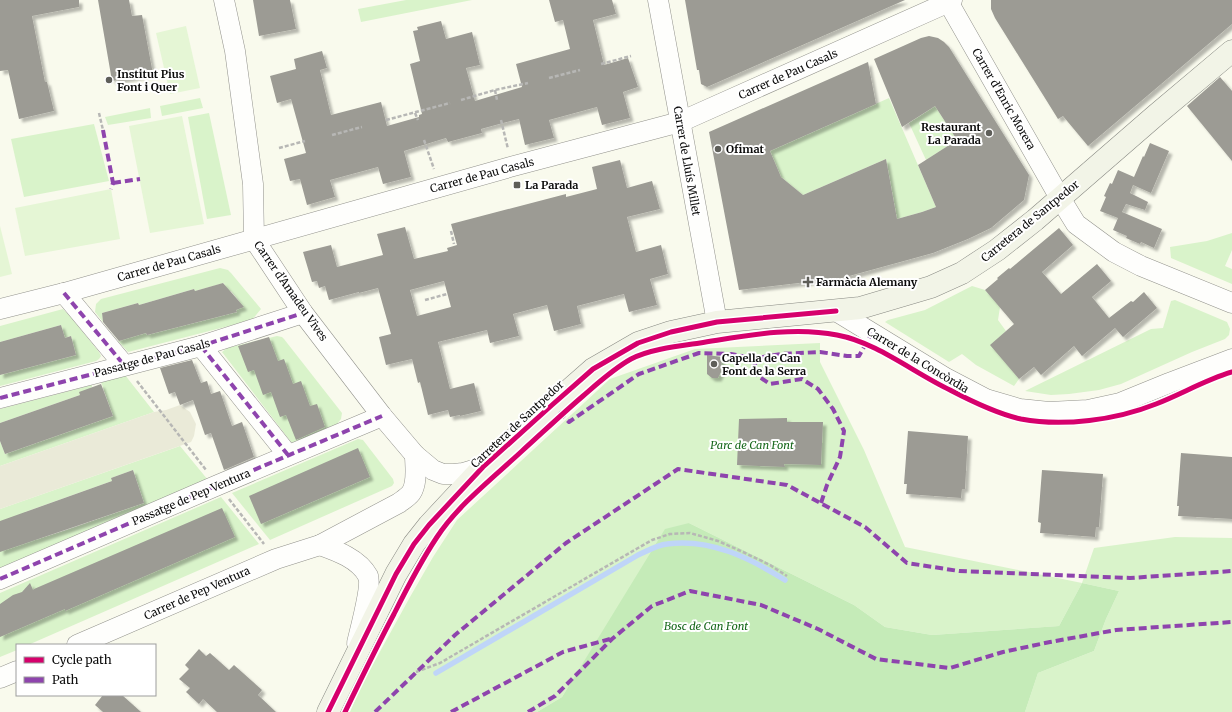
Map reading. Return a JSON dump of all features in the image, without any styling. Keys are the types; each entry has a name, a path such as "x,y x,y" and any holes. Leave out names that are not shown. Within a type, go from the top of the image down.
{"street":[{"name":"Carrer d'Amadeu Vives","path":"224,0 235,50 253,184 254,239 303,313 382,416 415,455 433,470 444,474 454,474 483,467"},
{"name":"Carrer de Lluís Millet","path":"658,0 717,322"},
{"name":"Carrer de Pau Casals","path":"0,310 440,187 680,122 949,1"},
{"name":"Carrer d'Enric Morera","path":"949,1 1076,224 1114,252 1141,266 1232,303"},
{"name":"Carretera de Santpedor","path":"328,712 396,574 414,544 429,525 483,467 593,369 638,343 671,332 717,322 860,308 931,287 962,273 996,250 1060,198 1156,114 1232,52"},
{"path":"64,293 124,365"},
{"name":"Carrer de la Concòrdia","path":"836,311 944,377 986,399 1020,409 1049,412 1088,410 1120,403 1232,359"},
{"name":"Passatge de Pau Casals","path":"0,398 201,346 303,313"},
{"path":"201,346 288,455"},
{"name":"Passatge de Pep Ventura","path":"0,580 218,485 382,416"},
{"name":"Carrer de Pep Ventura","path":"79,644 276,559 320,545 407,498 412,492 415,482 415,455"},
{"path":"320,545 353,559 368,577 369,588 353,662"},
{"path":"0,678 16,671"}],"path":[{"path":"601,64 631,56"},
{"path":"549,78 580,70"},
{"path":"461,100 495,90 528,83"},
{"path":"495,90 497,100"},
{"path":"386,120 450,103"},
{"path":"99,113 103,130"},
{"path":"415,113 418,120"},
{"path":"501,120 513,167"},
{"path":"332,135 362,127"},
{"path":"424,140 440,187"},
{"path":"279,148 305,141"},
{"path":"451,231 454,244"},
{"path":"425,300 448,294"},
{"path":"124,365 276,559"},
{"path":"416,672 440,663 652,540 670,534 690,533 718,541 770,565 787,576"}],"green space":[{"path":"406,0 472,0 361,22 358,9"},
{"path":"186,26 200,88 170,94 156,33"},
{"path":"200,98 203,108 162,116 160,106"},
{"path":"889,98 936,207 897,219 886,159 803,195 781,177 770,151"},
{"path":"935,106 957,140 926,160 909,123"},
{"path":"150,108 151,118 108,125 105,117"},
{"path":"209,113 231,215 207,219 188,117"},
{"path":"182,116 204,224 150,233 129,126"},
{"path":"94,124 109,181 24,197 11,139"},
{"path":"111,189 120,239 25,256 15,208"},
{"path":"0,226 12,274 0,277"},
{"path":"1232,233 1232,250 1225,266 1232,269 1232,284 1171,258 1170,247 1207,241"},
{"path":"220,268 228,270 231,273 261,309 252,320 128,352 118,341 237,312 236,310 241,308 239,301 231,291 226,292 224,283 195,291 194,289 139,305 138,303 102,313 103,322 95,312 96,304 101,299"},
{"path":"972,286 985,290 1000,307 998,320 1006,331 991,345 1019,379 1014,386 976,365 962,354 949,362 885,322 925,310"},
{"path":"1175,300 1227,322 1230,329 1229,335 1225,339 1121,384 1099,390 1069,394 1051,395 1025,391 1151,329 1163,328 1171,301"},
{"path":"63,309 99,352 101,356 99,359 0,386 0,375 76,355 71,336 65,338 61,325 0,342 0,326"},
{"path":"277,336 284,339 342,413 341,419 337,424 294,443 291,442 222,352 227,348"},
{"name":"Parc de Can Font","path":"820,343 820,362 864,450 905,547 1082,583 1059,626 932,635 885,627 854,605 689,523 605,628 562,697 537,712 350,712 360,688 410,597 433,557 457,520 610,379 695,349"},
{"path":"125,375 154,412 0,466 0,441 5,454 113,416 101,382"},
{"path":"92,385 92,387 80,395 0,423 0,409"},
{"path":"358,439 363,440 393,479 394,483 392,486 270,540 232,493"},
{"path":"180,446 208,480 0,569 0,509","holes":["133,470 144,503 35,540 25,512 112,481 111,478"]},
{"path":"221,497 259,544 30,644 16,644 16,650 0,657 0,593"},
{"name":"Bosc de Can Font","path":"689,523 854,605 885,627 932,635 1059,626 1082,583 1119,591 1106,619 1094,651 1038,673 1025,712 537,712 562,697 665,529"},
{"path":"1175,537 1232,538 1232,712 1025,712 1038,673 1094,651 1106,619 1119,591 1082,583 1094,548"}],"shaded area":[{"path":"180,405 190,412 196,424 194,436 191,442 0,509 0,466 154,412"}],"building":[{"path":"0,0 79,0 79,7 32,16 45,82 47,82 54,111 19,119 8,70 0,71"},
{"path":"98,0 129,0 132,16 142,15 153,74 112,81"},
{"path":"253,0 290,0 296,29 259,36"},
{"path":"549,0 612,0 616,14 593,20 604,65 628,58 638,87 623,92 630,118 602,125 597,107 549,120 554,138 525,145 519,119 481,129 482,133 448,142 446,138 404,151 411,177 383,184 378,167 330,180 335,197 307,205 300,179 290,181 284,159 306,153 291,99 277,103 270,76 296,69 294,59 322,51 327,68 320,70 331,115 381,102 387,126 419,117 419,115 422,114 410,64 420,61 413,31 418,30 417,27 441,21 446,39 472,32 480,65 466,68 475,101 522,87 516,64 570,49 563,20 555,22"},
{"path":"685,0 905,0 707,87 701,84 699,70 697,70"},
{"path":"991,0 1232,0 1232,24 1088,146 1063,116 1058,119 995,18 991,9"},
{"path":"929,36 938,38 949,47 1029,175 1024,200 991,228 933,253 842,278 739,290 709,132 868,62 876,104 770,151 781,177 803,195 886,159 897,219 936,207 918,165 957,140 935,106 902,127 874,59 921,38"},
{"path":"1220,77 1232,91 1232,161 1187,106"},
{"path":"1150,143 1169,151 1151,193 1133,185 1130,193 1148,202 1145,210 1126,204 1122,212 1162,229 1154,248 1141,242 1140,244 1126,238 1127,236 1113,230 1118,218 1100,211 1106,197 1104,196 1110,183 1112,184 1118,170 1134,177"},
{"path":"620,160 627,188 652,181 660,209 627,217 636,252 661,245 668,274 650,279 657,305 629,312 624,294 577,306 581,324 554,331 547,305 513,314 519,336 490,343 487,330 438,342 450,389 474,383 481,411 450,417 448,410 428,415 420,382 418,383 412,359 386,365 379,337 391,334 378,288 329,300 325,286 319,288 317,281 312,282 303,252 331,245 337,267 383,255 377,234 405,227 414,259 448,251 447,248 457,245 451,224 566,194 566,197 597,189 592,167","holes":["444,281 451,307 417,316 410,290"]},
{"path":"1059,228 1073,245 1042,272 1061,294 1097,264 1111,281 1092,297 1109,318 1131,301 1133,302 1144,292 1157,308 1123,337 1115,328 1082,356 1074,346 1041,375 1034,367 1019,379 990,345 1014,324 985,290 998,279 997,278"},
{"path":"223,283 244,307 236,310 237,312 147,335 146,333 119,341 103,322 102,313"},
{"path":"61,325 65,338 71,336 76,355 0,375 0,342"},
{"path":"269,337 278,361 284,359 293,384 301,381 310,406 317,404 325,427 296,440 286,415 280,417 271,392 263,395 254,370 248,372 238,346"},
{"name":"Capella de Can Font de la Serra","path":"707,355 722,357 721,372 718,378 712,378 707,374"},
{"path":"192,360 201,383 207,381 211,394 220,391 232,426 242,422 254,457 224,470 211,433 205,435 193,400 180,405 175,392 169,394 160,368"},
{"path":"101,384 113,416 5,454 0,441 0,423 80,395 79,392"},
{"path":"787,418 787,422 823,422 821,465 784,464 785,467 737,465 739,419"},
{"path":"908,431 968,436 965,489 962,489 961,498 906,494 907,484 904,484"},
{"path":"358,448 370,477 261,524 249,496"},
{"path":"1181,453 1232,457 1232,519 1178,516 1179,506 1177,506"},
{"path":"133,470 144,503 0,552 0,521 112,481 111,478"},
{"path":"1042,470 1103,474 1099,527 1096,527 1095,537 1040,533 1041,523 1038,522"},
{"path":"222,508 235,537 65,611 65,609 0,637 0,604 13,595 22,592 30,583 33,590"},
{"path":"199,649 206,656 210,653 229,670 234,665 262,690 258,695 276,712 217,712 203,699 199,704 186,692 190,688 179,679 189,669 185,665"},
{"path":"102,696 123,696 141,712 103,712 95,705"}],"waterway":[{"path":"436,673 638,555 652,548 667,544 699,544 714,547 744,557 785,580"}],"marked path":[{"path":"103,130 113,183 111,189"},
{"path":"113,183 140,179"},
{"path":"64,293 124,365"},
{"path":"0,398 201,346 303,313"},
{"path":"821,503 827,485 840,457 844,431 833,409 818,389 802,379 770,384 752,372 757,359 781,354 820,352 847,356 859,356 872,333"},
{"path":"201,346 288,455"},
{"path":"559,412 569,422 639,374 699,353 731,354 757,359"},
{"path":"0,579 382,416"},
{"path":"375,712 455,635 566,543 678,469 787,485 865,527 907,563 959,571 1130,578 1232,571"},
{"path":"528,712 555,696 612,639 652,606 690,591 761,605 818,629 876,659 950,668 1003,652 1116,630 1232,622"},
{"path":"451,712 563,652 610,639"}],"cycle path":[{"path":"328,712 396,574 414,544 429,525 483,467 593,369 638,343 671,332 717,322 836,311"},
{"path":"345,712 409,585 431,546 446,525 477,492 575,403 600,381 631,359 656,350 751,335 803,331 820,332 837,335 866,344 936,383 994,411 1021,419 1054,422 1072,422 1107,418 1140,410 1232,372"}],"place":[{"name":"Institut Pius Font i Quer","path":"109,80"},
{"name":"Restaurant La Parada","path":"989,133"},
{"name":"Ofimat","path":"718,149"},
{"name":"La Parada","path":"517,185"},
{"name":"Farmàcia Alemany","path":"808,282"},
{"name":"Capella de Can Font de la Serra","path":"714,364"}]}
